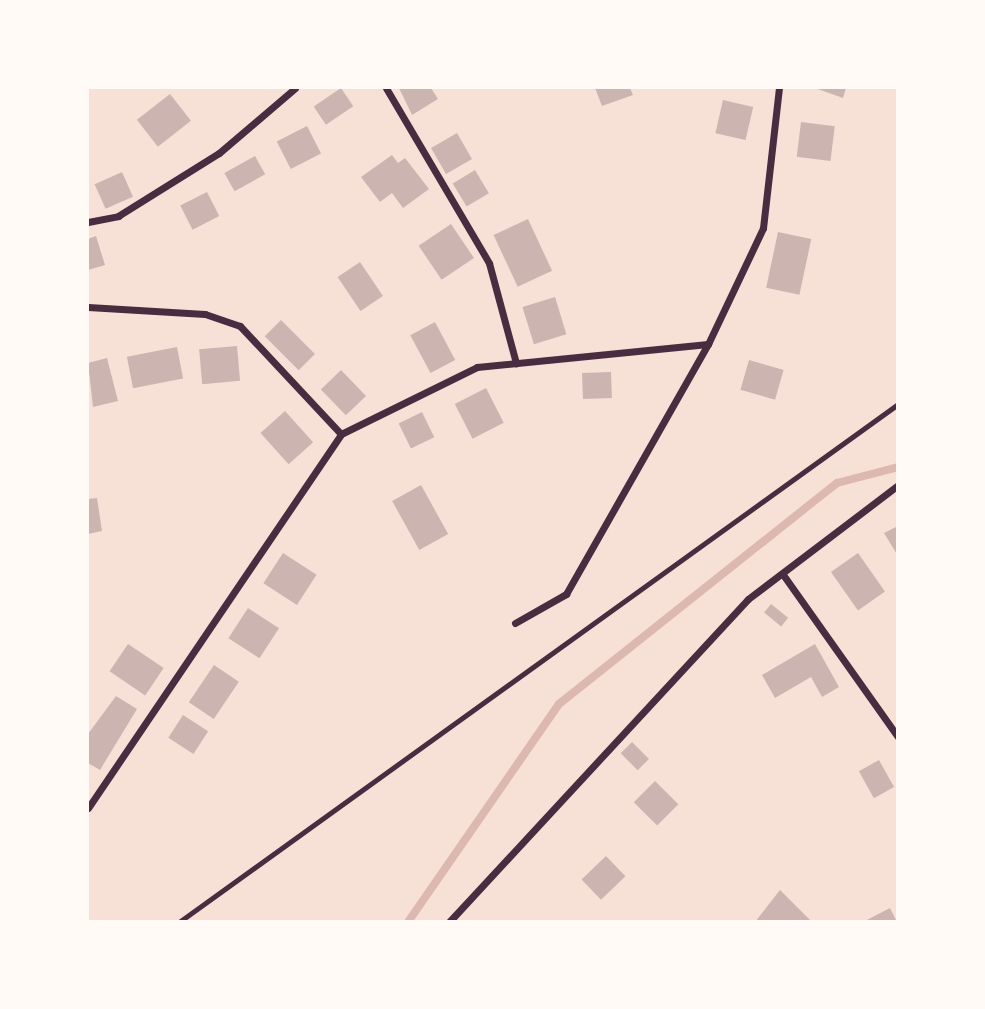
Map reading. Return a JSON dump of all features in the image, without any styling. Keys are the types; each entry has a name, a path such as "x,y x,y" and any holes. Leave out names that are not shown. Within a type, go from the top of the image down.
{"street":[{"path":"88,222 118,216 219,153 295,88"},
{"path":"386,88 489,263 516,363"},
{"path":"514,623 566,594 708,344 763,228 779,88"},
{"path":"88,307 205,314 240,326 341,434"},
{"path":"88,808 341,434 477,367 708,344"},
{"path":"449,922 748,599 784,576 898,485"},
{"path":"784,576 898,737"}],"lane":[{"path":"179,922 898,404"}],"building":[{"path":"341,88 353,106 326,125 314,106"},
{"path":"399,88 431,88 438,99 412,115"},
{"path":"595,88 630,88 633,95 602,106"},
{"path":"815,88 846,88 843,98"},
{"path":"170,94 191,121 158,147 137,120"},
{"path":"723,100 753,107 746,140 715,133"},
{"path":"801,122 835,126 830,161 797,157"},
{"path":"307,126 321,154 291,169 277,141"},
{"path":"457,133 472,159 446,174 431,148"},
{"path":"392,155 398,163 405,158 429,189 403,208 392,193 380,202 361,177"},
{"path":"255,156 265,174 235,191 224,173"},
{"path":"475,170 489,193 467,207 453,183"},
{"path":"122,172 133,197 106,209 95,184"},
{"path":"207,192 219,216 193,230 180,206"},
{"path":"528,219 552,271 518,287 494,235"},
{"path":"451,224 474,258 442,280 419,246"},
{"path":"778,232 811,239 799,295 766,288"},
{"path":"96,236 105,265 88,270 88,239"},
{"path":"360,262 383,296 361,311 338,277"},
{"path":"555,297 566,334 534,344 522,307"},
{"path":"281,320 315,354 299,370 265,336"},
{"path":"435,322 455,360 430,373 410,335"},
{"path":"237,346 240,381 202,384 199,349"},
{"path":"177,347 183,378 133,388 127,357"},
{"path":"107,358 118,401 93,407 88,363"},
{"path":"749,360 784,370 775,400 740,390"},
{"path":"341,370 366,396 346,415 321,389"},
{"path":"611,372 612,398 583,399 582,373"},
{"path":"486,388 504,423 473,439 455,404"},
{"path":"285,411 313,442 289,464 260,433"},
{"path":"422,412 434,437 411,449 399,423"},
{"path":"421,485 448,534 419,550 392,501"},
{"path":"97,498 102,531 88,534 88,499"},
{"path":"898,526 898,556 884,533"},
{"path":"283,553 317,575 297,605 263,583"},
{"path":"858,553 885,592 858,610 831,572"},
{"path":"771,604 788,618 781,626 764,613"},
{"path":"248,608 279,628 259,658 228,638"},
{"path":"128,644 164,668 145,695 110,671"},
{"path":"815,644 839,687 822,697 811,677 775,698 762,675"},
{"path":"214,665 239,682 214,719 189,702"},
{"path":"116,696 137,709 100,770 88,763 88,734"},
{"path":"183,715 208,731 193,754 168,738"},
{"path":"632,742 649,759 638,770 621,753"},
{"path":"879,760 894,787 874,798 859,771"},
{"path":"655,781 678,804 657,826 634,802"},
{"path":"606,856 625,876 601,900 582,880"},
{"path":"780,890 812,922 755,922"},
{"path":"890,908 897,922 863,922"}],"waterway":[{"path":"408,922 559,704 837,483 898,467"}]}
